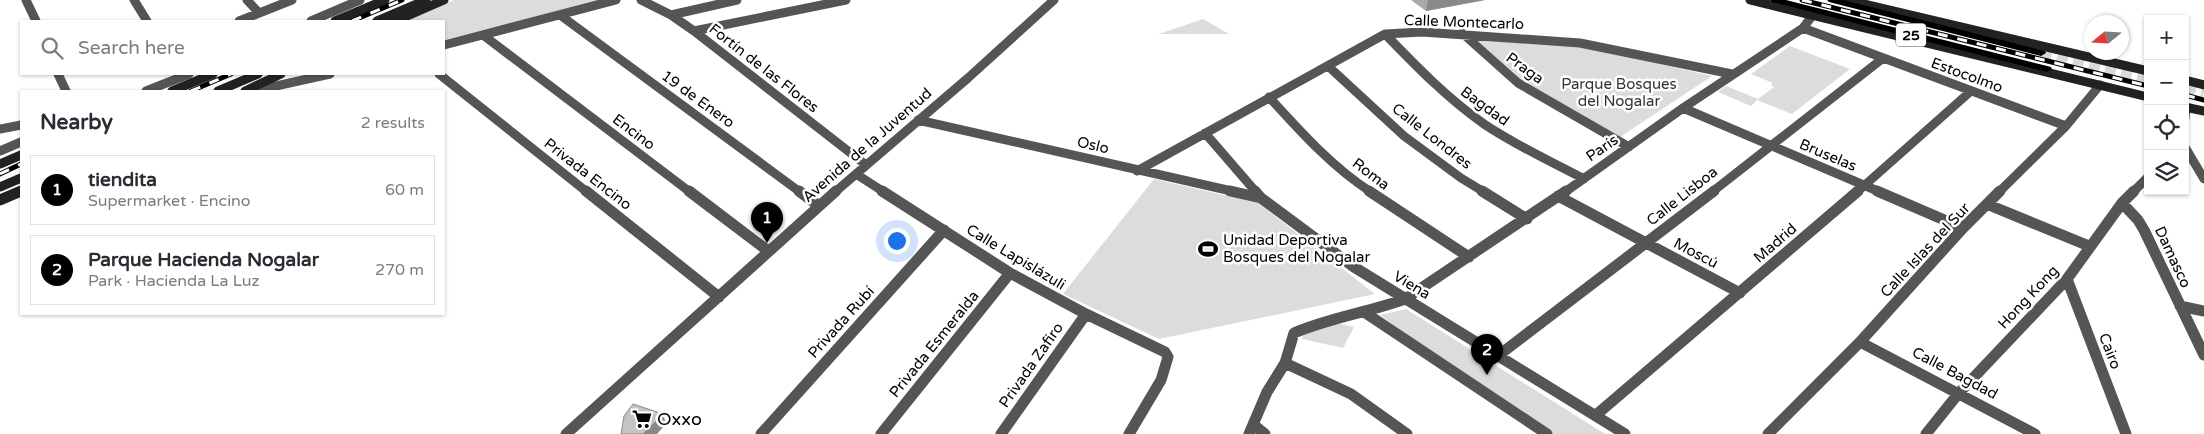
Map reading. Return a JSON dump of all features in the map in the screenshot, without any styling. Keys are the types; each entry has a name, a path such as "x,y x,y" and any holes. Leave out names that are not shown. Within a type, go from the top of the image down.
{"main road":[{"name":"25","path":"1832,0 2041,52"},
{"name":"25","path":"1771,2 1797,6 2047,69"}],"street":[{"path":"26,0 36,20"},
{"path":"134,0 147,20"},
{"path":"247,0 259,14"},
{"path":"242,20 292,0"},
{"path":"313,20 360,0"},
{"path":"338,20 385,0"},
{"path":"379,20 426,0"},
{"path":"398,20 444,0"},
{"path":"445,45 616,0"},
{"name":"Fortín de las Flores","path":"641,0 671,15 866,165"},
{"path":"671,15 737,0"},
{"path":"694,32 846,0"},
{"name":"Avenida de la Juventud","path":"566,434 720,297 768,251 1054,0"},
{"path":"1750,0 1771,2 1812,16 2144,96"},
{"path":"1847,0 2144,70"},
{"name":"19 de Enero","path":"560,15 819,206"},
{"name":"París","path":"1251,429 1267,392 1285,364 1294,333 1300,329 1405,299 1527,219 1682,108 1803,28 1812,16"},
{"name":"Estocolmo","path":"1803,28 2066,126"},
{"name":"Calle Montecarlo","path":"1137,171 1328,66 1352,50 1385,34 1422,32 1580,43 1732,74"},
{"name":"Bagdad","path":"1385,34 1436,86 1476,118 1501,135 1584,179"},
{"name":"Praga","path":"1462,34 1518,83 1629,147"},
{"name":"Encino","path":"483,35 768,251"},
{"name":"Calle Lisboa","path":"1499,355 1646,244 1882,59"},
{"name":"Calle Londres","path":"1328,66 1404,136 1461,178 1527,219"},
{"path":"58,75 66,90"},
{"path":"148,90 184,75"},
{"path":"174,90 211,75"},
{"path":"220,90 256,75"},
{"path":"247,90 279,75"},
{"path":"258,90 325,75"},
{"name":"Privada Encino","path":"440,75 720,297"},
{"path":"2189,81 2204,84"},
{"name":"Calle Islas del Sur","path":"1768,434 1860,342 1963,228 2066,126 2100,85"},
{"name":"Madrid","path":"1596,416 1864,186 1971,91"},
{"name":"Roma","path":"1269,97 1298,129 1350,178 1470,257"},
{"name":"Bruselas","path":"1682,108 1963,228"},
{"path":"2189,108 2204,112"},
{"name":"Oslo","path":"918,120 1261,198"},
{"path":"0,129 20,125"},
{"name":"Viena","path":"1205,133 1261,198 1354,267 1626,434"},
{"path":"0,151 20,142"},
{"path":"2187,150 2204,180"},
{"path":"0,164 20,156"},
{"name":"Calle Lapislázuli","path":"856,174 1010,273 1086,314 1159,348 1167,354 1167,362 1161,380 1129,434"},
{"path":"0,187 20,178"},
{"name":"Hong Kong","path":"1926,434 1958,394 2067,279 2089,246 2122,203 2144,181"},
{"path":"0,200 20,191"},
{"name":"Moscú","path":"1558,196 1740,293"},
{"name":"Damasco","path":"2122,203 2138,220 2144,230 2204,355"},
{"path":"1989,204 2089,246"},
{"name":"Privada Rubí","path":"761,434 944,230"},
{"name":"Privada Esmeralda","path":"881,434 1010,273"},
{"name":"Cairo","path":"2067,279 2126,434"},
{"path":"2180,306 2204,311"},
{"path":"1364,312 1547,434"},
{"name":"Privada Zafiro","path":"1001,434 1086,314"},
{"name":"Calle Bagdad","path":"1860,342 2034,434"},
{"path":"1285,364 1350,394 1407,434"},
{"path":"1251,429 1265,434"}],"green space":[{"path":"454,0 602,0 445,40 445,20 409,20"},
{"path":"1203,19 1229,34 1159,34"},
{"name":"Parque Bosques del Nogalar","path":"1469,37 1586,47 1712,76 1620,137 1533,90"},
{"path":"1790,46 1850,69 1792,114 1757,100 1751,106 1718,92 1726,86 1758,99 1774,87 1771,85 1773,83 1751,74"},
{"name":"Unidad Deportiva Bosques del Nogalar","path":"1154,179 1258,203 1375,294 1159,339 1063,294"},
{"path":"1406,309 1605,434 1546,434 1380,315"},
{"path":"1337,323 1354,327 1343,348 1302,339 1304,330"}],"building":[{"path":"633,404 663,414 643,434 621,434 624,416"}],"tunnel":[{"path":"2041,53 2144,78"},
{"path":"2189,89 2204,92"}],"railway":[{"path":"354,20 402,0"},
{"path":"1802,0 2144,85"},
{"path":"193,90 229,75"},
{"path":"2189,96 2204,100"},
{"path":"0,174 20,164"}],"place":[{"name":"tiendita","path":"767,243"},
{"name":"Unidad Deportiva Bosques del Nogalar","path":"1208,249"},
{"name":"Parque Hacienda Nogalar","path":"1487,375"},
{"name":"Oxxo","path":"642,419"}]}
